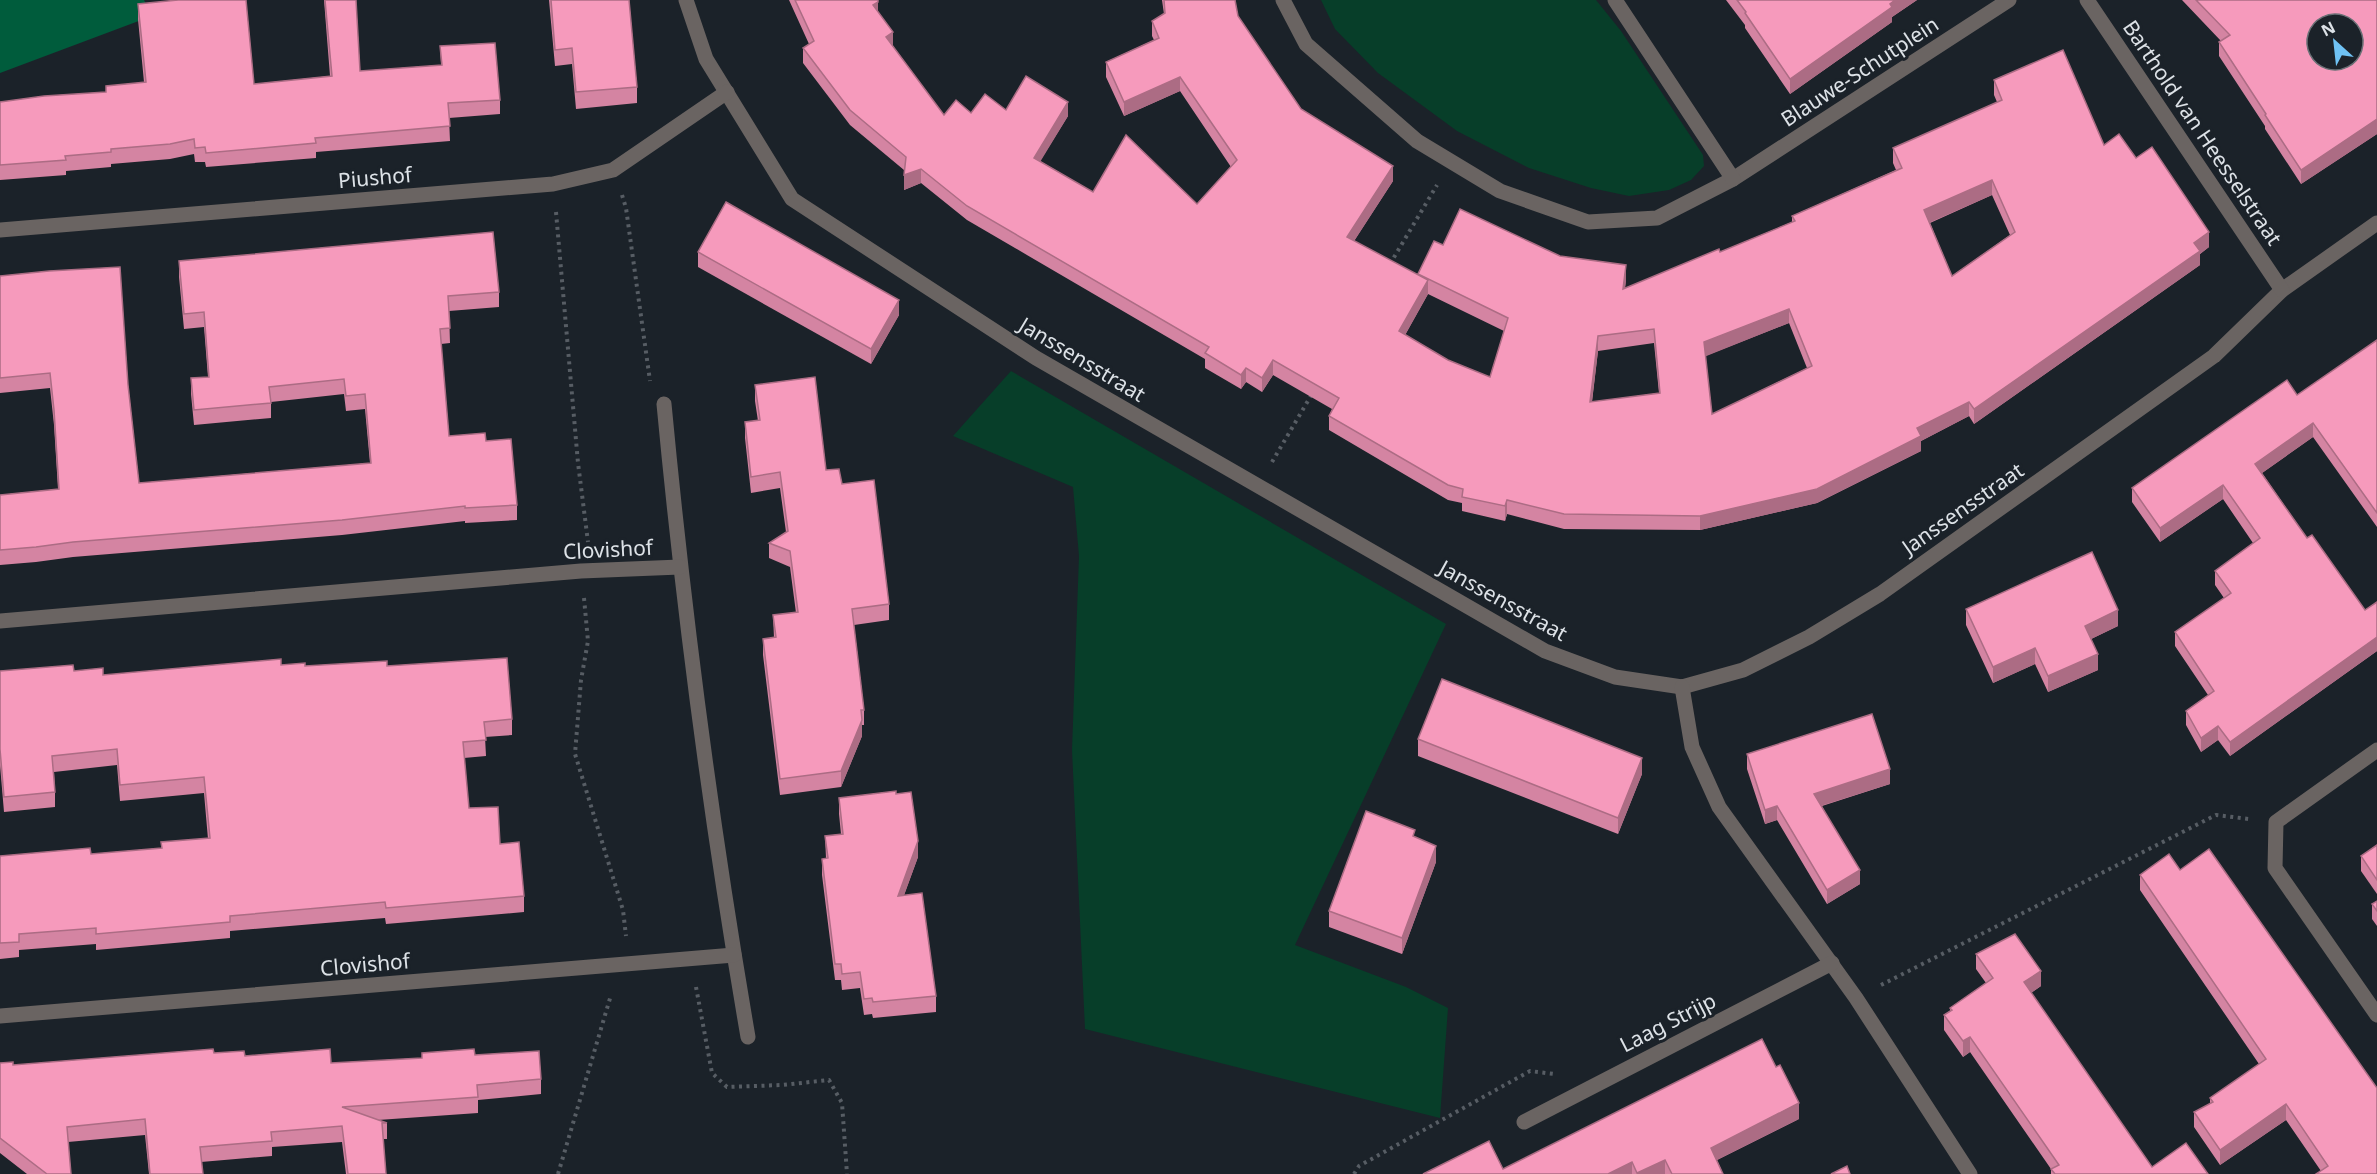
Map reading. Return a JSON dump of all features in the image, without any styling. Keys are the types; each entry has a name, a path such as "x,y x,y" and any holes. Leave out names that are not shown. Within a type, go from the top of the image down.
{"street":[{"name":"Janssensstraat","path":"686,0 706,59 792,199 1036,358 1545,651 1615,677 1682,687 1743,670 1809,637 1880,594 2214,356 2282,290 2377,223"},
{"name":"Blauwe-Schutplein","path":"1283,0 1306,44 1417,141 1500,191 1588,222 1657,218 1733,179 2009,0"},
{"path":"1615,0 1733,179"},
{"name":"Barthold van Heesselstraat","path":"2087,0 2282,290"},
{"name":"Piushof","path":"0,230 553,184 613,170 728,92"},
{"name":"Clovishof","path":"664,405 680,567 734,955 748,1037"},
{"name":"Clovishof","path":"0,621 581,571 680,567"},
{"path":"1682,687 1692,747 1719,807 1856,998 1970,1174"},
{"path":"2377,750 2276,822 2275,868 2377,1015"},
{"name":"Clovishof","path":"0,1016 734,955"},
{"name":"Laag Strijp","path":"1524,1122 1832,963"}],"path":[{"path":"1385,273 1452,162"},
{"path":"613,170 626,208 650,381 664,405"},
{"path":"553,184 578,463 590,555 581,571 588,641 581,680 575,754 623,910 627,944 558,1174"},
{"path":"1257,486 1318,384"},
{"path":"1856,998 2216,815 2276,822"},
{"path":"690,959 712,1073 727,1087 829,1080 842,1103 848,1174"},
{"path":"1354,1174 1359,1166 1530,1071 1552,1072 1571,1096"}],"green space":[{"path":"0,0 144,0 152,16 0,73"},
{"path":"1321,0 1596,0 1621,31 1703,155 1704,166 1691,180 1669,190 1629,196 1591,188 1529,168 1457,131 1378,73 1335,29"},
{"path":"1011,371 1446,624 1295,945 1406,987 1448,1008 1440,1118 1085,1029 1072,750 1079,556 1073,487 953,436"}],"building":[{"path":"178,0 246,0 254,84 332,76 325,0 356,0 360,71 442,65 440,46 495,43 500,100 448,103 450,126 315,138 316,143 206,153 205,147 195,148 194,139 170,144 111,149 111,152 65,156 66,160 0,165 0,102 44,96 106,92 106,86 146,82 138,4"},
{"path":"551,0 629,0 637,87 576,92 572,48 555,50"},
{"path":"795,0 878,0 873,5 893,32 886,37 944,115 956,100 971,113 985,94 1006,110 1026,76 1068,102 1034,158 1093,192 1126,135 1197,204 1237,160 1180,77 1124,102 1106,62 1159,38 1152,21 1165,13 1164,0 1235,0 1238,16 1301,109 1393,166 1347,237 1428,280 1399,331 1448,360 1490,377 1508,318 1418,274 1434,241 1443,245 1460,209 1560,256 1626,265 1623,289 1719,249 1720,252 1795,221 1792,216 1902,168 1893,148 2002,100 1994,80 2063,50 2104,145 2119,134 2136,158 2152,147 2209,232 2194,243 2200,251 1974,409 1969,402 1917,428 1921,436 1817,489 1700,516 1564,514 1507,500 1505,506 1462,497 1463,489 1448,485 1329,416 1339,398 1273,360 1262,378 1246,368 1241,375 1205,353 1209,347 967,206 921,169 904,175 906,157 850,110 803,48 814,41","holes":["1992,180 2015,232 1952,276 1924,210","1789,309 1812,366 1712,414 1704,342","1654,329 1660,393 1590,402 1598,336"]},
{"path":"1737,0 1895,0 1890,4 1892,7 1790,79"},
{"path":"2196,0 2377,0 2377,119 2301,170 2219,42 2230,35"},
{"path":"726,202 899,300 871,349 698,252"},
{"path":"493,232 499,292 448,296 450,328 440,329 449,436 485,433 486,441 511,439 517,505 465,508 465,506 342,520 0,550 0,495 59,489 50,373 0,378 0,276 120,267 128,385 139,483 371,463 365,394 346,396 344,379 269,387 271,403 194,410 191,378 209,377 204,312 184,314 179,261"},
{"path":"2377,340 2377,513 2313,423 2255,464 2307,538 2312,535 2365,610 2377,602 2377,637 2230,742 2218,726 2201,738 2186,711 2214,691 2175,632 2231,593 2215,571 2260,538 2223,485 2160,528 2132,488 2287,380 2297,395"},
{"path":"815,377 826,470 839,469 842,484 874,480 889,604 852,609 864,710 861,710 862,720 841,771 780,779 763,639 776,637 773,615 798,612 790,551 769,543 788,531 780,472 751,477 745,422 760,420 755,385"},
{"path":"2092,552 2118,610 2085,626 2098,654 2048,676 2035,648 1993,667 1966,609"},
{"path":"507,658 512,719 484,722 486,740 463,742 469,808 498,807 500,844 519,842 524,896 386,908 385,902 230,916 230,922 96,934 96,928 19,934 19,942 0,943 0,856 90,848 91,854 162,848 161,842 210,838 204,777 120,785 117,749 52,756 55,792 4,797 0,749 0,671 73,665 74,671 103,668 103,675 281,659 281,665 305,663 305,666 387,661 387,666"},
{"path":"1442,679 1642,758 1618,818 1418,739"},
{"path":"1872,714 1890,769 1814,794 1860,870 1827,890 1777,806 1765,810 1747,754"},
{"path":"896,791 896,794 911,792 918,841 898,896 922,893 936,996 873,1002 872,998 864,999 860,972 842,974 841,964 835,964 822,859 828,858 825,836 843,834 839,798"},
{"path":"1366,811 1415,830 1413,836 1436,846 1402,938 1329,911"},
{"path":"2377,845 2377,880 2361,856"},
{"path":"2209,849 2377,1088 2377,1174 2316,1174 2328,1166 2286,1104 2220,1150 2194,1112 2213,1102 2210,1098 2266,1059 2140,875 2169,854 2180,870"},
{"path":"2377,901 2377,911 2372,904"},
{"path":"2015,934 2041,971 2024,982 2152,1167 2186,1143 2208,1174 2055,1174 2051,1169 2059,1165 1970,1037 1963,1041 1944,1015 1952,1010 1950,1008 1993,978 1976,954"},
{"path":"1762,1039 1776,1067 1780,1065 1799,1103 1711,1148 1723,1174 1672,1174 1665,1160 1637,1173 1632,1162 1608,1174 1423,1174 1489,1141 1503,1169"},
{"path":"213,1049 214,1053 244,1051 245,1056 330,1049 331,1063 422,1058 422,1053 474,1049 475,1055 539,1051 541,1079 477,1085 478,1097 342,1107 387,1123 382,1123 386,1174 348,1174 342,1126 271,1132 272,1141 200,1147 203,1174 150,1174 145,1119 67,1127 71,1174 47,1174 0,1138 0,1063 13,1062 13,1065"},
{"path":"1847,1166 1850,1174 1831,1174"}]}
